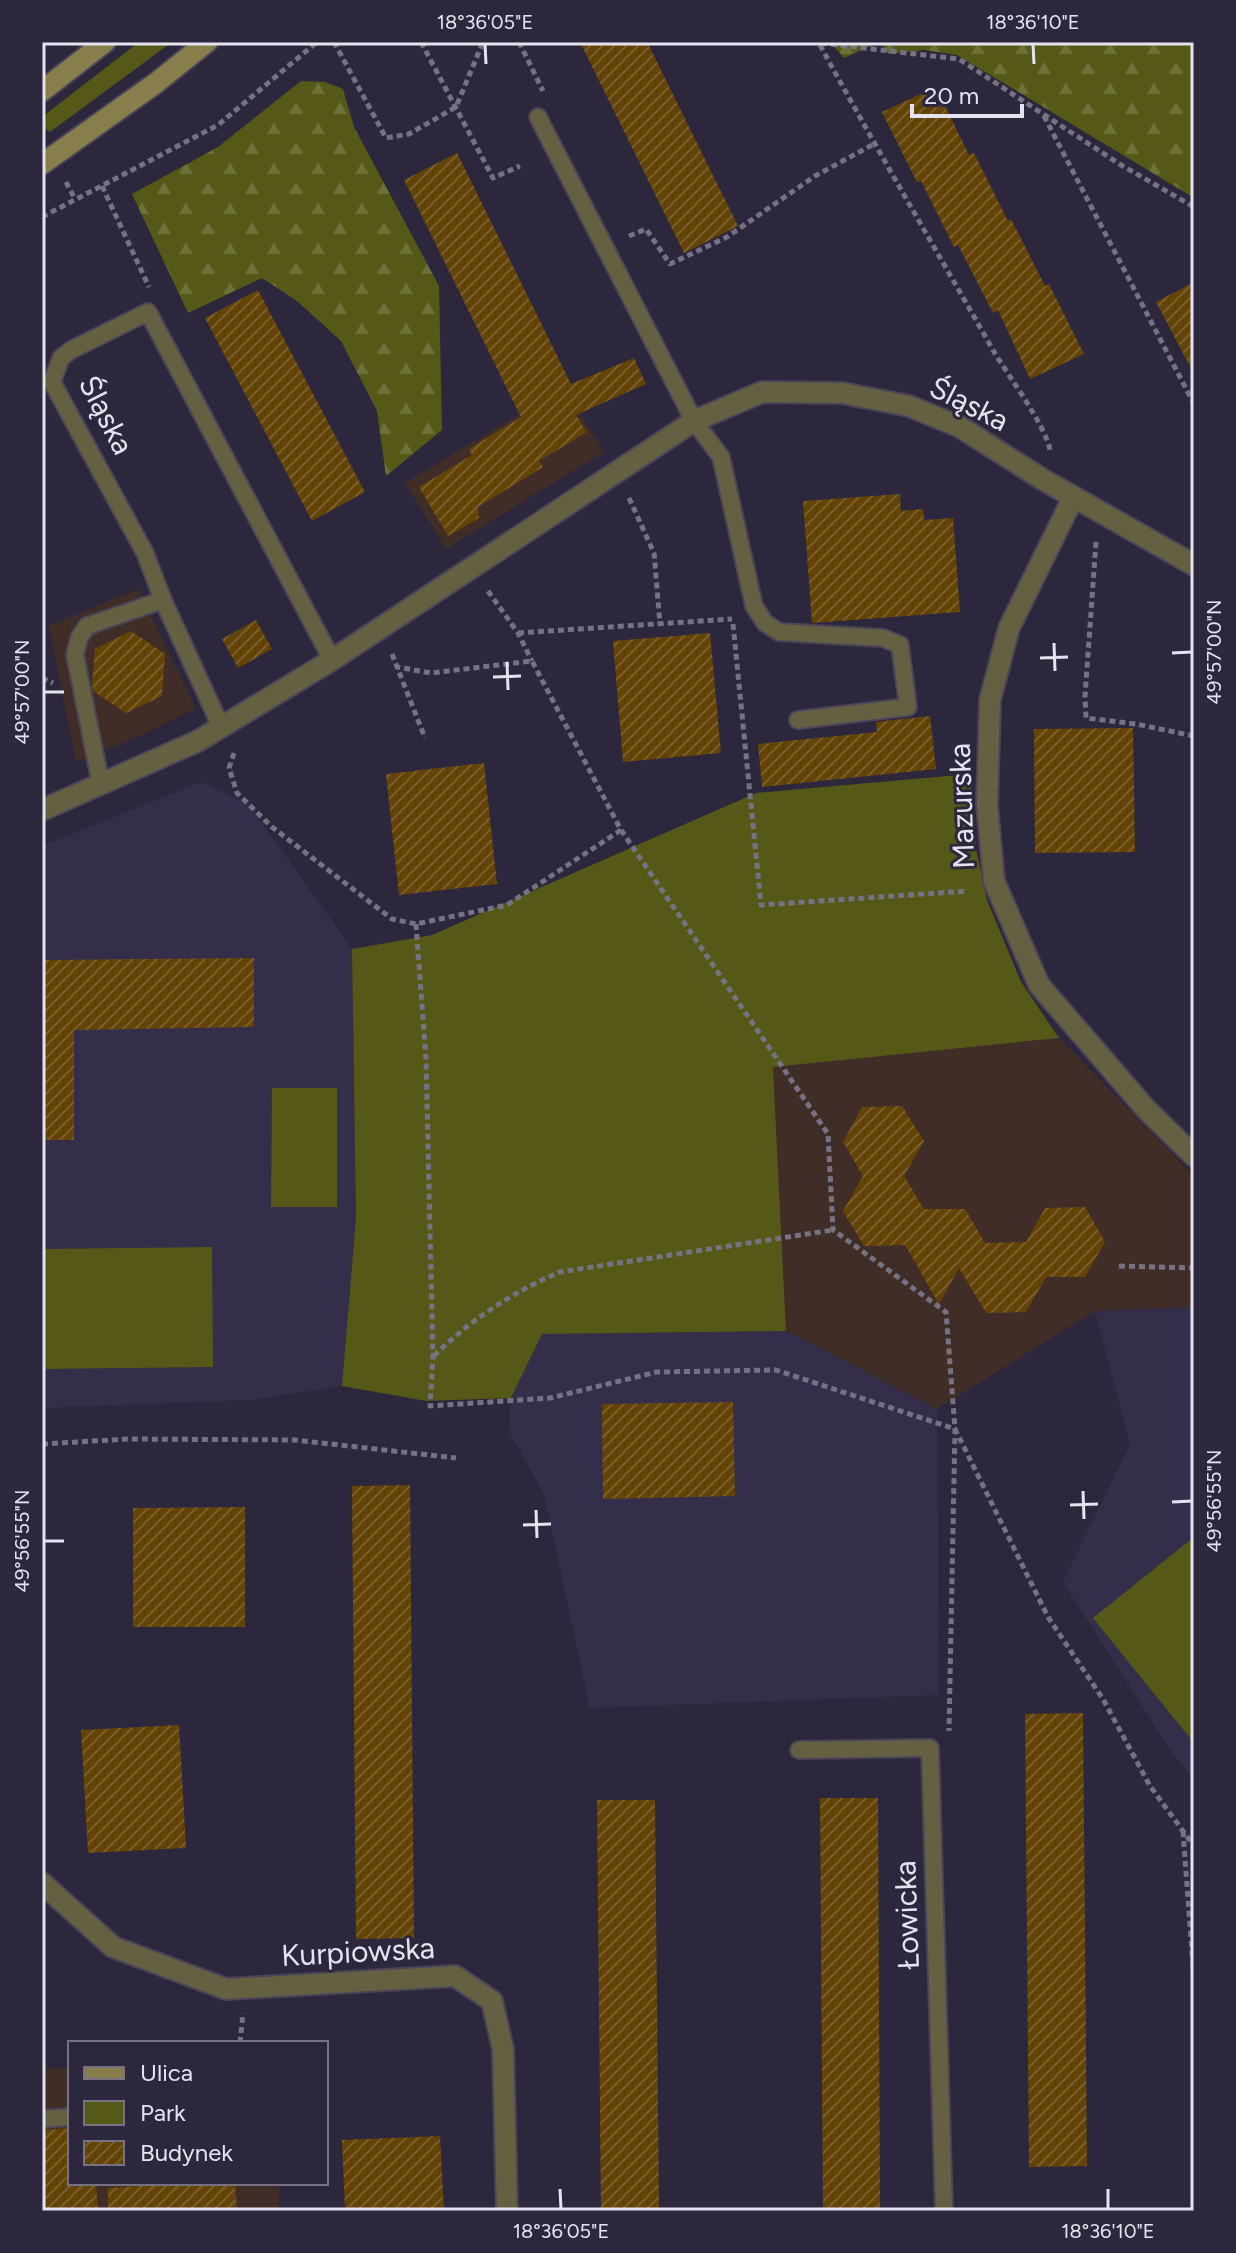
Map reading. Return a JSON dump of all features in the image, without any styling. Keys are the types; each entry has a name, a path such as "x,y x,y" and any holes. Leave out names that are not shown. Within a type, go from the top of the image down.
{"main road":[{"path":"42,91 105,42"},
{"path":"42,164 156,83 207,42"}],"street":[{"name":"Śląska","path":"42,810 198,741 332,660 694,421 762,392 842,393 909,406 960,427 1073,498 1194,565"},
{"name":"Mazurska","path":"1073,498 1009,628 990,700 987,805 994,881 1039,985 1146,1109 1194,1156"},
{"name":"Kurpiowska","path":"42,1883 113,1947 226,1989 455,1976 492,2001 503,2049 507,2211"}],"lane":[{"path":"538,117 694,421 721,457 754,606 765,623 779,632 883,638 900,645 908,707 798,720"},
{"name":"Śląska","path":"221,727 145,553 47,380 61,358 71,350 148,312 332,660"},
{"path":"101,785 75,655 79,638 87,626 163,600"},
{"path":"799,1750 930,1748"},
{"name":"Łowicka","path":"930,1748 944,2211"},
{"path":"42,2119 68,2117"}],"path":[{"path":"42,217 218,125 317,42"},
{"path":"334,42 386,138 409,134 456,107 483,42"},
{"path":"421,42 493,178 520,166"},
{"path":"811,42 959,59 1121,165 1194,207"},
{"path":"820,45 1015,387 1047,436 1052,463"},
{"path":"1043,115 1194,404"},
{"path":"604,245 646,229 670,264 727,237 815,176 874,144"},
{"path":"102,186 152,292"},
{"path":"629,497 654,553 660,624"},
{"path":"1083,549 1096,541 1086,718 1194,736"},
{"path":"486,589 518,633 621,830 828,1134 833,1230"},
{"path":"518,633 733,619 754,606"},
{"path":"733,619 761,905 998,889"},
{"path":"392,653 425,738"},
{"path":"397,667 431,673 532,661"},
{"path":"229,768 237,793 272,827 392,919 416,924 507,905 621,830"},
{"path":"416,924 426,1059 433,1357 430,1406 550,1398 657,1372 776,1370 955,1429 1048,1617 1103,1699 1150,1786 1194,1846"},
{"path":"433,1357 461,1329 530,1285 560,1272 833,1230 946,1312 955,1429 949,1730 930,1748"},
{"path":"1119,1266 1194,1268"},
{"path":"42,1444 128,1439 295,1440 456,1458"},
{"path":"1182,1830 1194,1980"}],"shaded area":[{"path":"564,387 604,452 446,549 405,483"},
{"path":"138,589 196,708 76,762 49,626"},
{"path":"201,782 249,805 352,949 356,1218 342,1386 250,1400 42,1408 42,846"},
{"path":"1059,1038 1194,1176 1194,1307 1095,1311 937,1409 786,1331 773,1067"},
{"path":"1194,1307 1194,1780 1169,1748 1063,1582 1130,1444 1095,1311"},
{"path":"786,1331 937,1409 939,1695 590,1708 544,1494 509,1432 511,1398 542,1334"},
{"path":"68,2068 68,2185 279,2185 279,2211 42,2211 42,2069"}],"green space":[{"path":"139,42 172,42 50,132 42,126 42,117"},
{"path":"830,42 879,42 844,58"},
{"path":"879,42 1194,42 1194,198 957,55 924,50 889,54"},
{"path":"301,81 325,82 343,89 354,127 439,286 442,430 386,476 377,411 341,341 297,301 262,278 188,313 132,194 218,147"},
{"path":"970,774 976,849 987,900 1021,982 1059,1038 773,1067 786,1331 542,1334 511,1398 426,1401 342,1386 356,1218 352,949 432,935 756,793"},
{"path":"272,1088 337,1088 337,1207 271,1207"},
{"path":"212,1247 213,1367 42,1369 42,1249"},
{"path":"1194,1537 1194,1743 1093,1618"}],"building":[{"path":"580,42 647,42 738,226 684,253"},
{"path":"936,87 969,155 974,153 1045,286 1049,284 1084,354 1030,379 998,310 993,313 958,245 954,247 882,112"},
{"path":"457,153 571,384 634,358 646,384 576,415 587,432 539,461 543,467 478,507 479,518 448,536 419,487 472,455 469,449 521,417 404,180"},
{"path":"1194,282 1194,374 1156,302"},
{"path":"258,290 365,492 312,521 205,318"},
{"path":"900,494 901,511 923,509 924,520 953,518 960,612 812,623 803,501"},
{"path":"256,620 272,649 238,668 222,639"},
{"path":"131,631 165,654 162,696 126,713 93,691 92,684 95,649"},
{"path":"710,633 721,753 623,762 613,641"},
{"path":"930,716 936,769 762,787 758,744 877,732 876,722"},
{"path":"1133,728 1135,852 1035,853 1034,729"},
{"path":"484,763 497,884 399,895 386,774"},
{"path":"254,958 254,1027 74,1030 74,1140 42,1140 42,960"},
{"path":"902,1106 924,1141 904,1176 924,1209 965,1209 985,1243 1026,1242 1045,1208 1085,1207 1105,1242 1085,1277 1046,1277 1026,1312 986,1313 959,1268 939,1304 905,1245 864,1246 843,1211 863,1176 843,1142 862,1107"},
{"path":"733,1402 735,1496 603,1499 602,1404"},
{"path":"410,1485 414,1938 356,1939 352,1486"},
{"path":"245,1507 245,1627 133,1627 133,1508"},
{"path":"1083,1713 1087,2166 1029,2167 1025,1714"},
{"path":"179,1725 186,1848 88,1853 81,1730"},
{"path":"820,1798 878,1798 880,2211 823,2211"},
{"path":"597,1800 655,1800 659,2211 601,2211"},
{"path":"68,2128 68,2185 96,2185 98,2211 42,2211 42,2130"},
{"path":"440,2136 444,2211 345,2211 342,2140"},
{"path":"235,2185 237,2211 108,2211 108,2188"}]}
